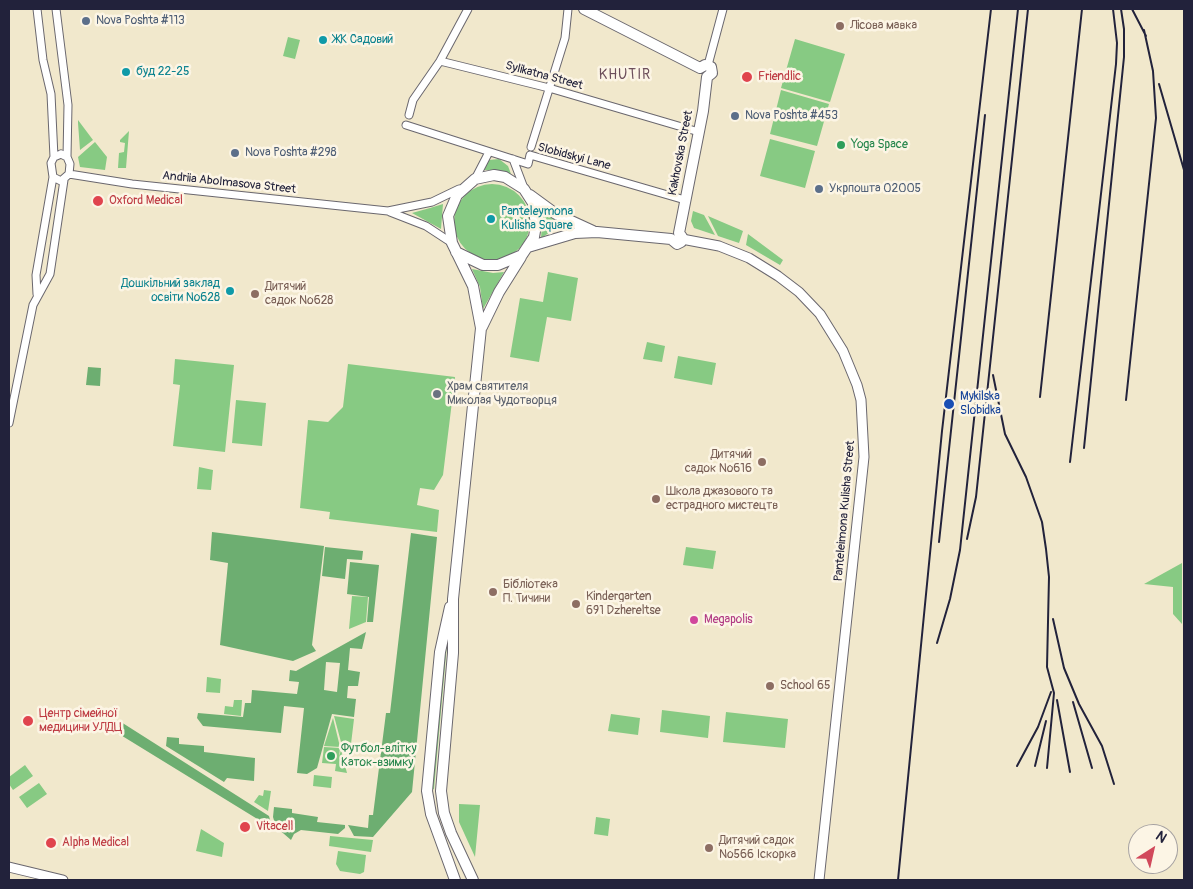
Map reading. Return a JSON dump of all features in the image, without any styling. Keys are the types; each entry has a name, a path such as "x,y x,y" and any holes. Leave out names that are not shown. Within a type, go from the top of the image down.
{"main road":[{"path":"584,9 705,70"},
{"name":"Kakhovska Street","path":"678,237 698,132 705,70"},
{"path":"472,878 444,813 442,790 453,653 453,598 481,328 473,286 454,248 448,216 451,204 464,186 474,179 494,176 505,177 526,191 536,214 535,231 525,251 499,292 481,328"},
{"name":"Panteleimona Kulisha Street","path":"526,191 556,214 596,232"},
{"name":"Panteleimona Kulisha Street","path":"525,251 564,235 596,232 678,237"},
{"path":"454,248 483,264 498,265 525,251"},
{"path":"453,598 440,652 427,791 431,814 455,880"}],"street":[{"path":"37,9 43,60 52,94 54,156 51,163 53,177 36,275 37,295"},
{"path":"9,423 33,306 37,295 50,274 64,180 69,174 67,158 68,105 56,9"},
{"path":"409,115 413,100 440,60 468,9"},
{"path":"531,147 565,38 568,9"},
{"name":"Kakhovska Street","path":"705,70 723,9"},
{"name":"Sylikatna Street","path":"440,60 549,88 698,132"},
{"path":"406,125 513,160 526,191"},
{"path":"474,179 489,152"},
{"path":"54,156 61,154 67,158"},
{"name":"Slobidskyi Lane","path":"513,160 528,164 530,155 684,200"},
{"name":"Andriia Abolmasova Street","path":"69,174 132,184 388,211 426,226 454,248"},
{"path":"53,177 64,180"},
{"name":"Andriia Abolmasova Street","path":"388,211 432,202 464,186"},
{"name":"Panteleimona Kulisha Street","path":"678,237 718,246 749,258 799,292 820,314 839,344 857,385 861,400 864,457 819,880"},
{"path":"11,869 63,880"}],"green space":[{"path":"288,37 300,40 295,59 283,56"},
{"path":"795,39 845,54 830,102 781,88"},
{"path":"781,90 829,104 817,146 770,134"},
{"path":"78,120 93,140 80,150 78,123"},
{"path":"129,131 126,168 118,168 119,153 124,152 125,143 120,142 120,140"},
{"path":"770,139 815,151 805,188 760,176"},
{"path":"95,142 107,157 105,170 80,167 78,157"},
{"path":"499,159 508,166 511,174 503,171 484,170 489,160"},
{"path":"485,184 499,184 513,190 524,201 530,215 527,237 519,249 499,260 485,260 471,254 460,243 454,229 454,215 460,201 471,190"},
{"path":"443,204 441,229 412,213 430,208"},
{"path":"543,211 571,228 552,231 541,238"},
{"path":"693,211 704,215 715,235 694,228 691,221"},
{"path":"708,216 743,231 739,243 718,236"},
{"path":"748,234 783,260 780,265 746,245"},
{"path":"472,269 493,273 504,272 483,309 480,287"},
{"path":"548,272 578,278 571,321 547,317 539,362 510,357 520,298 543,302"},
{"path":"647,342 665,346 662,362 643,359"},
{"path":"678,356 716,363 712,385 674,378"},
{"path":"175,359 234,365 225,452 173,446 180,385 173,384"},
{"path":"348,364 455,377 443,475 434,490 420,488 417,505 439,510 437,532 329,519 330,512 300,508 308,420 328,422 343,407"},
{"path":"88,367 101,368 100,386 86,385"},
{"path":"236,400 266,403 262,446 232,443"},
{"path":"199,467 213,470 211,490 197,489"},
{"path":"212,532 324,546 312,645 316,651 293,661 220,645 228,563 210,560"},
{"path":"411,533 437,537 412,792 373,837 354,836 348,825 368,828 369,815 373,815 386,713 390,713"},
{"path":"325,547 363,551 362,560 347,559 345,579 322,576"},
{"path":"686,547 716,551 713,569 683,565"},
{"path":"350,562 379,565 373,622 367,622 369,597 347,594"},
{"path":"1182,563 1182,624 1173,614 1173,587 1144,584"},
{"path":"352,596 368,597 366,622 349,629"},
{"path":"366,632 362,649 350,648 348,670 360,672 358,686 348,686 347,698 356,699 354,717 332,714 317,768 307,774 297,773 304,708 284,706 281,733 203,726 197,718 198,713 243,717 245,703 251,703 252,690 297,694 299,682 289,681 290,670 296,671","holes":["326,662 340,663 337,692 324,690"]},
{"path":"447,644 434,789 431,790 439,691"},
{"path":"207,677 221,679 220,693 206,692"},
{"path":"234,700 242,700 241,716 224,714 225,706 233,707"},
{"path":"662,710 710,716 708,738 660,732"},
{"path":"726,712 788,719 785,748 723,742"},
{"path":"611,714 640,718 638,735 608,731"},
{"path":"334,716 354,719 351,744 341,742"},
{"path":"333,718 340,747 324,746"},
{"path":"121,722 269,816 272,828 106,726"},
{"path":"167,737 179,738 179,744 204,746 204,752 255,758 254,781 227,778 224,782 166,746"},
{"name":"Футбол-влітку Каток-взимку","path":"324,747 340,748 339,757 341,750 347,773 335,771 336,764 322,763"},
{"path":"25,765 33,776 13,790 9,784 9,777"},
{"path":"314,775 332,777 331,788 313,786"},
{"path":"39,783 47,794 27,808 19,797"},
{"path":"264,790 271,791 268,811 254,802 259,795 263,796"},
{"path":"459,804 480,805 475,857 459,822"},
{"path":"274,807 292,809 292,813 318,817 317,822 345,825 345,828 338,834 301,830 294,834 291,840 276,827 273,817"},
{"path":"596,817 610,819 608,836 594,834"},
{"path":"201,829 224,843 222,857 196,851"},
{"path":"330,836 373,840 371,852 329,846"},
{"path":"338,851 366,855 364,872 360,874 340,871 336,864"}],"railway":[{"path":"898,880 942,431 991,9"},
{"path":"937,643 950,599 960,550 1018,9"},
{"path":"967,539 976,497 1028,9"},
{"path":"1040,397 1082,9"},
{"path":"1070,462 1116,64 1117,43 1113,9"},
{"path":"1084,448 1124,57 1124,29 1121,9"},
{"path":"1132,9 1146,36"},
{"path":"1126,400 1156,118 1153,71 1144,30"},
{"path":"1159,84 1184,170"},
{"path":"939,542 985,115"},
{"path":"993,375 1005,434 1026,477 1042,522 1046,549 1049,577 1047,667 1054,693 1047,768"},
{"path":"1053,619 1064,668 1079,704 1102,746 1114,784"},
{"path":"1017,766 1038,727 1051,692"},
{"path":"1057,700 1070,772"},
{"path":"1073,702 1092,768"},
{"path":"1035,766 1046,721"}],"place":[{"name":"Nova Poshta #113","path":"86,21"},
{"name":"Лісова мавка","path":"840,26"},
{"name":"ЖК Садовий","path":"323,40"},
{"name":"буд 22-25","path":"126,72"},
{"name":"Friendlic","path":"747,77"},
{"name":"Nova Poshta #453","path":"735,116"},
{"name":"Yoga Space","path":"841,145"},
{"name":"Nova Poshta #298","path":"235,153"},
{"name":"Укрпошта 02005","path":"819,189"},
{"name":"Oxford Medical","path":"98,201"},
{"name":"Panteleymona Kulisha Square","path":"491,219"},
{"name":"Дошкільний заклад освіти №628","path":"230,291"},
{"name":"Дитячий садок №628","path":"255,294"},
{"name":"Храм святителя Миколая Чудотворця","path":"437,394"},
{"name":"Mykilska Slobidka","path":"949,404"},
{"name":"Дитячий садок №616","path":"762,462"},
{"name":"Школа джазового та естрадного мистецтв","path":"656,499"},
{"name":"Бібліотека П. Тичини","path":"493,592"},
{"name":"Kindergarten 691 Dzhereltse","path":"576,604"},
{"name":"Megapolis","path":"694,620"},
{"name":"School 65","path":"770,686"},
{"name":"Центр сімейної медицини УЛДЦ","path":"28,721"},
{"name":"Футбол-влітку Каток-взимку","path":"331,756"},
{"name":"Vitacell","path":"245,827"},
{"name":"Alpha Medical","path":"51,843"},
{"name":"Дитячий садок №566 Іскорка","path":"709,848"}],"district":[{"name":"KHUTIR","path":"625,75"}]}
